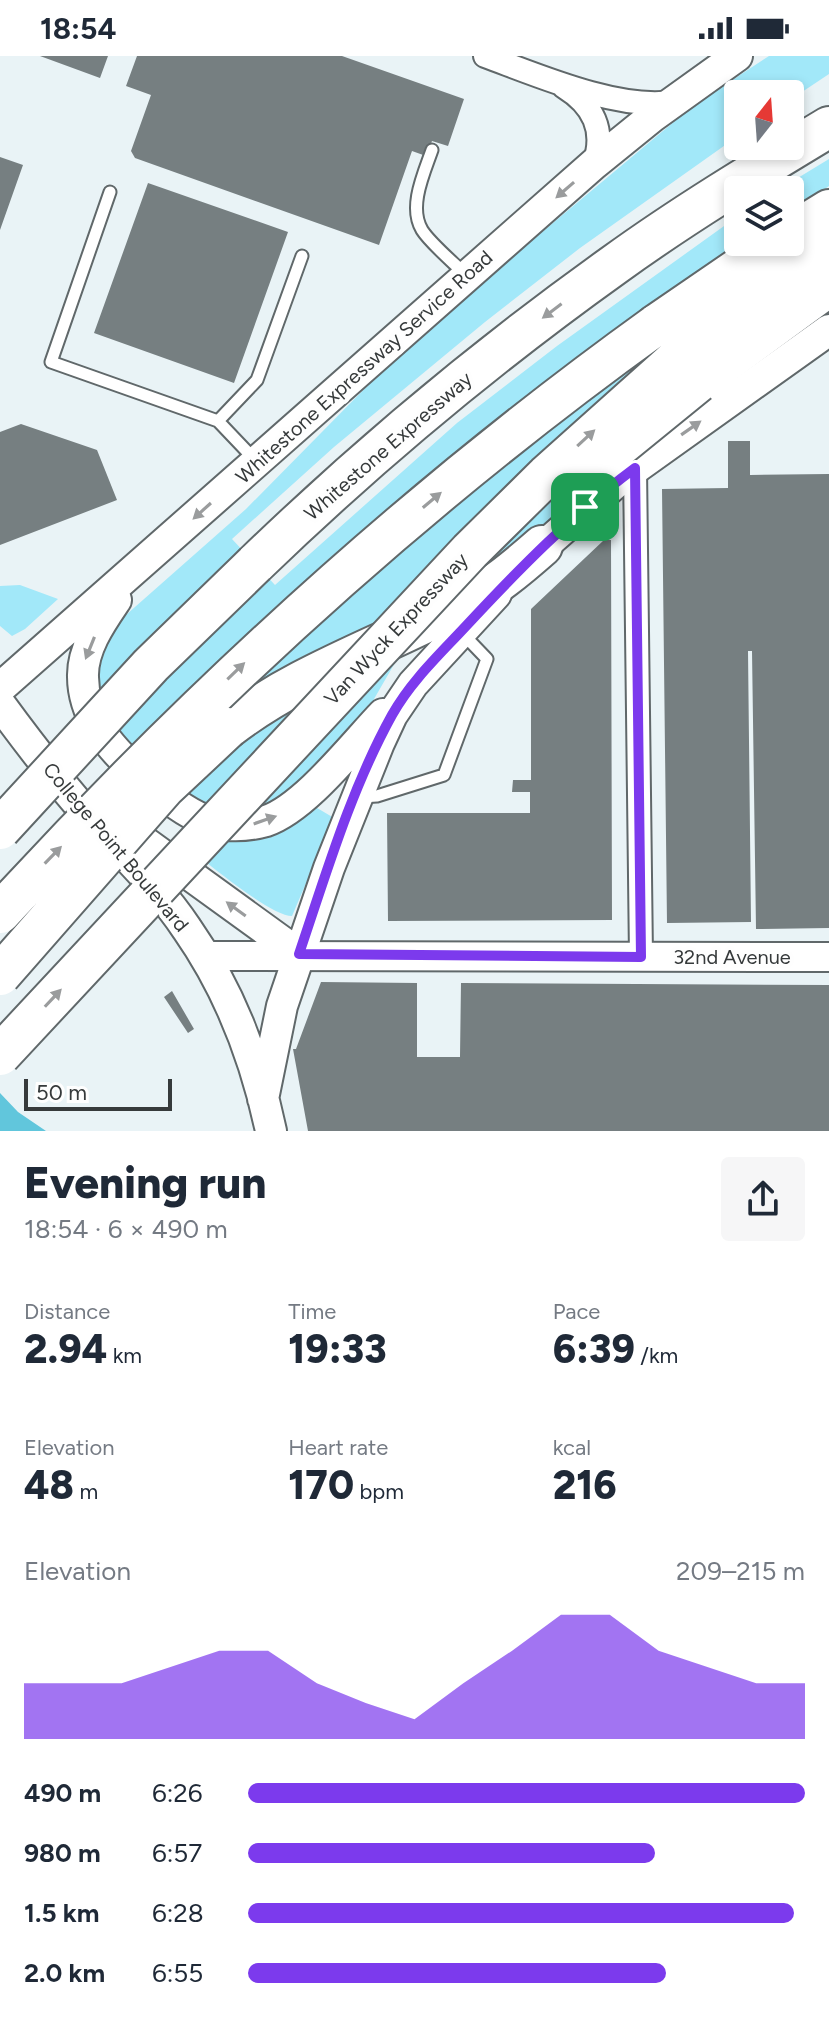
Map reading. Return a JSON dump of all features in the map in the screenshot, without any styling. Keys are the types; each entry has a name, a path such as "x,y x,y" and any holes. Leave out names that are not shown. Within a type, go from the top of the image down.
{"highway":[{"path":"804,123 829,104"},
{"name":"Whitestone Expressway","path":"0,829 151,665 255,564 431,407 614,264 829,127"},
{"path":"614,264 754,160"},
{"path":"804,225 829,210"},
{"path":"0,1055 297,735 562,494 688,370 829,242"},
{"path":"0,913 140,766 297,615 460,475 656,325 757,256"},
{"path":"688,370 829,286"},
{"path":"0,975 148,805 228,728 301,681 475,597 542,546"}],"main road":[{"name":"Whitestone Expressway Service Road","path":"0,688 594,164 672,102 737,56"},
{"path":"147,560 123,590 90,645 82,676 84,692 96,723 111,745 177,805 203,819 221,824 249,825 266,821 289,808 311,789 542,546 585,507 829,330"},
{"path":"263,1099 280,1016 299,954 356,797 392,715 427,667"},
{"name":"College Point Boulevard","path":"0,704 58,779 164,899 204,956 241,1032 271,1131"},
{"path":"58,779 299,954"}],"street":[{"path":"485,56 549,79 629,100 672,102"},
{"path":"549,79 579,98 594,117 599,133 594,164"},
{"path":"635,468 641,957"},
{"name":"32nd Avenue","path":"204,956 829,957"}],"lane":[{"path":"432,150 422,178 417,219 423,232 466,275"},
{"path":"110,192 51,362 218,421 257,462"},
{"path":"218,421 257,380 302,256"},
{"path":"356,797 377,796 444,775 487,659 460,632"}],"shaded area":[{"path":"769,56 829,56 829,74 804,91 804,80 732,80"},
{"path":"724,85 724,146 580,248 485,322 334,447 232,539 275,585 457,423 557,346 724,226 724,256 743,256 705,392 545,526 353,669 396,661 363,718 283,799 240,815 186,798 99,714 93,669 118,622 246,509 384,369 456,304 694,105"},
{"path":"829,159 829,186 804,203 804,176 801,176"},
{"path":"20,585 58,599 25,629 12,636 0,626 0,586"},
{"path":"312,805 334,818 292,916 282,914 254,898 185,845 266,836"},
{"path":"0,1093 18,1112 46,1131 0,1131"}],"building":[{"path":"40,56 108,56 100,78"},
{"path":"137,56 342,56 464,99 448,146 432,141 426,156 412,151 379,245 135,158 131,151 151,95 126,86"},
{"path":"0,157 23,165 0,230"},
{"path":"148,183 288,232 234,383 94,333"},
{"path":"21,424 97,450 117,500 0,545 0,432"},
{"path":"728,441 750,441 750,475 829,474 829,928 756,929 752,651 748,651 751,922 667,923 662,489 728,488"},
{"path":"604,540 611,540 612,920 388,921 387,813 530,813 530,792 512,792 513,780 531,780 531,609"},
{"path":"321,982 417,983 417,1057 460,1057 461,983 829,985 829,1131 308,1131 293,1049 296,1049"},
{"path":"172,991 194,1029 188,1033 164,997"}],"route":[{"path":"635,468 641,957 299,954 356,797 399,704 427,667 511,578 585,507 635,468"}]}
